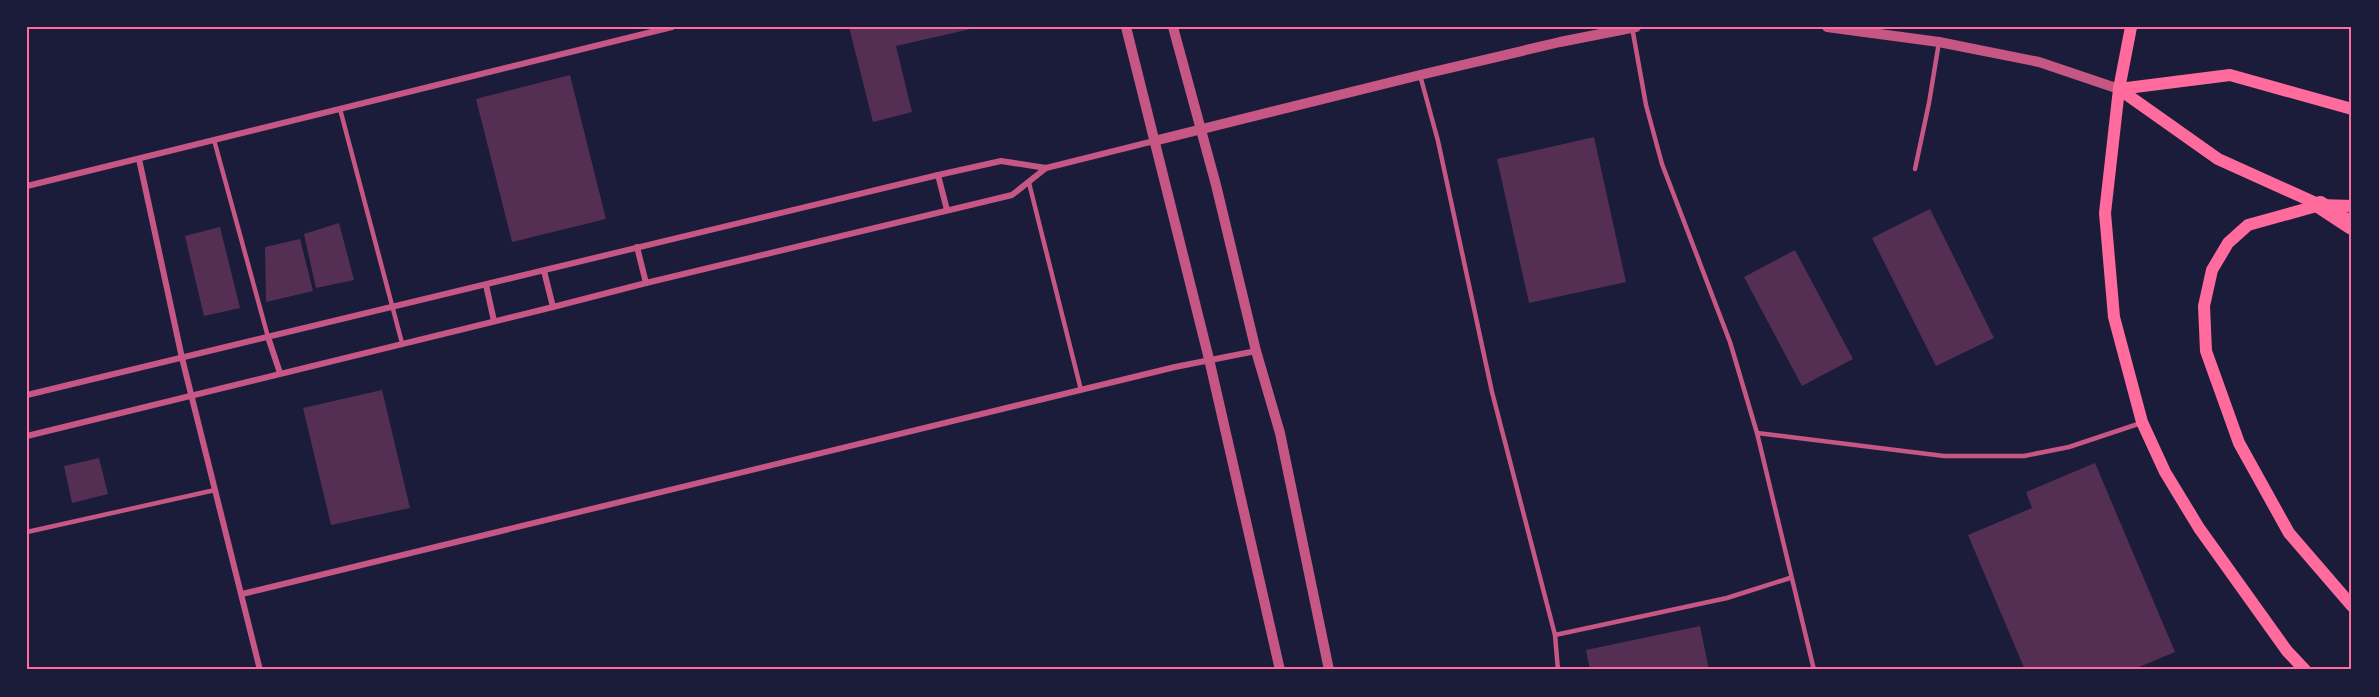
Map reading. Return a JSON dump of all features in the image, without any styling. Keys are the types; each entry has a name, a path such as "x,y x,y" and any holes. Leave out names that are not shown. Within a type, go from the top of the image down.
{"highway":[{"path":"2320,205 2352,226"}],"main road":[{"path":"2131,27 2120,88 2105,213 2114,317 2142,422 2165,472 2199,528 2287,651 2305,670"},
{"path":"2120,88 2230,75 2352,109"},
{"path":"2120,88 2218,159 2320,205"},
{"path":"2352,206 2320,205 2248,225 2228,243 2212,270 2204,306 2206,351 2239,443 2289,533 2352,606"}],"street":[{"path":"27,186 672,27"},
{"path":"1125,27 1209,359 1280,670"},
{"path":"1173,27 1201,129 1256,351 1280,433 1329,670"},
{"path":"27,395 938,175 1001,161 1046,168 1420,75 1636,27"},
{"path":"1827,27 1939,42 2039,63 2120,88"},
{"path":"139,159 182,358 260,670"},
{"path":"27,436 1012,195 1046,168"},
{"path":"938,175 947,210"},
{"path":"638,247 646,283"},
{"path":"544,271 553,307"},
{"path":"486,285 494,321"},
{"path":"268,337 280,373"},
{"path":"242,594 1209,359 1256,351"}],"lane":[{"path":"1632,27 1646,105 1662,164 1730,342 1757,433 1790,578 1814,670"},
{"path":"1915,169 1939,42"},
{"path":"1420,75 1438,141 1492,392 1554,635 1558,670"},
{"path":"340,109 402,344"},
{"path":"214,140 268,337"},
{"path":"1029,183 1081,390"},
{"path":"1757,433 1944,456 2024,456 2069,447 2142,422"},
{"path":"27,532 215,490"},
{"path":"1554,635 1727,598 1790,578"}],"building":[{"path":"849,27 975,28 896,46 912,112 873,122"},
{"path":"570,75 606,219 512,242 476,99"},
{"path":"1594,137 1626,282 1529,303 1497,159"},
{"path":"1930,209 1994,338 1936,366 1872,238"},
{"path":"339,223 354,280 316,288 304,234"},
{"path":"220,227 240,308 204,316 185,236"},
{"path":"300,239 313,291 266,302 265,247"},
{"path":"1795,250 1853,359 1802,386 1744,277"},
{"path":"382,390 410,508 331,525 303,408"},
{"path":"99,458 108,494 72,503 64,466"},
{"path":"2095,463 2175,652 2132,670 2025,670 1968,535 2032,508 2026,492"},
{"path":"1700,626 1709,670 1590,670 1586,650"}]}
